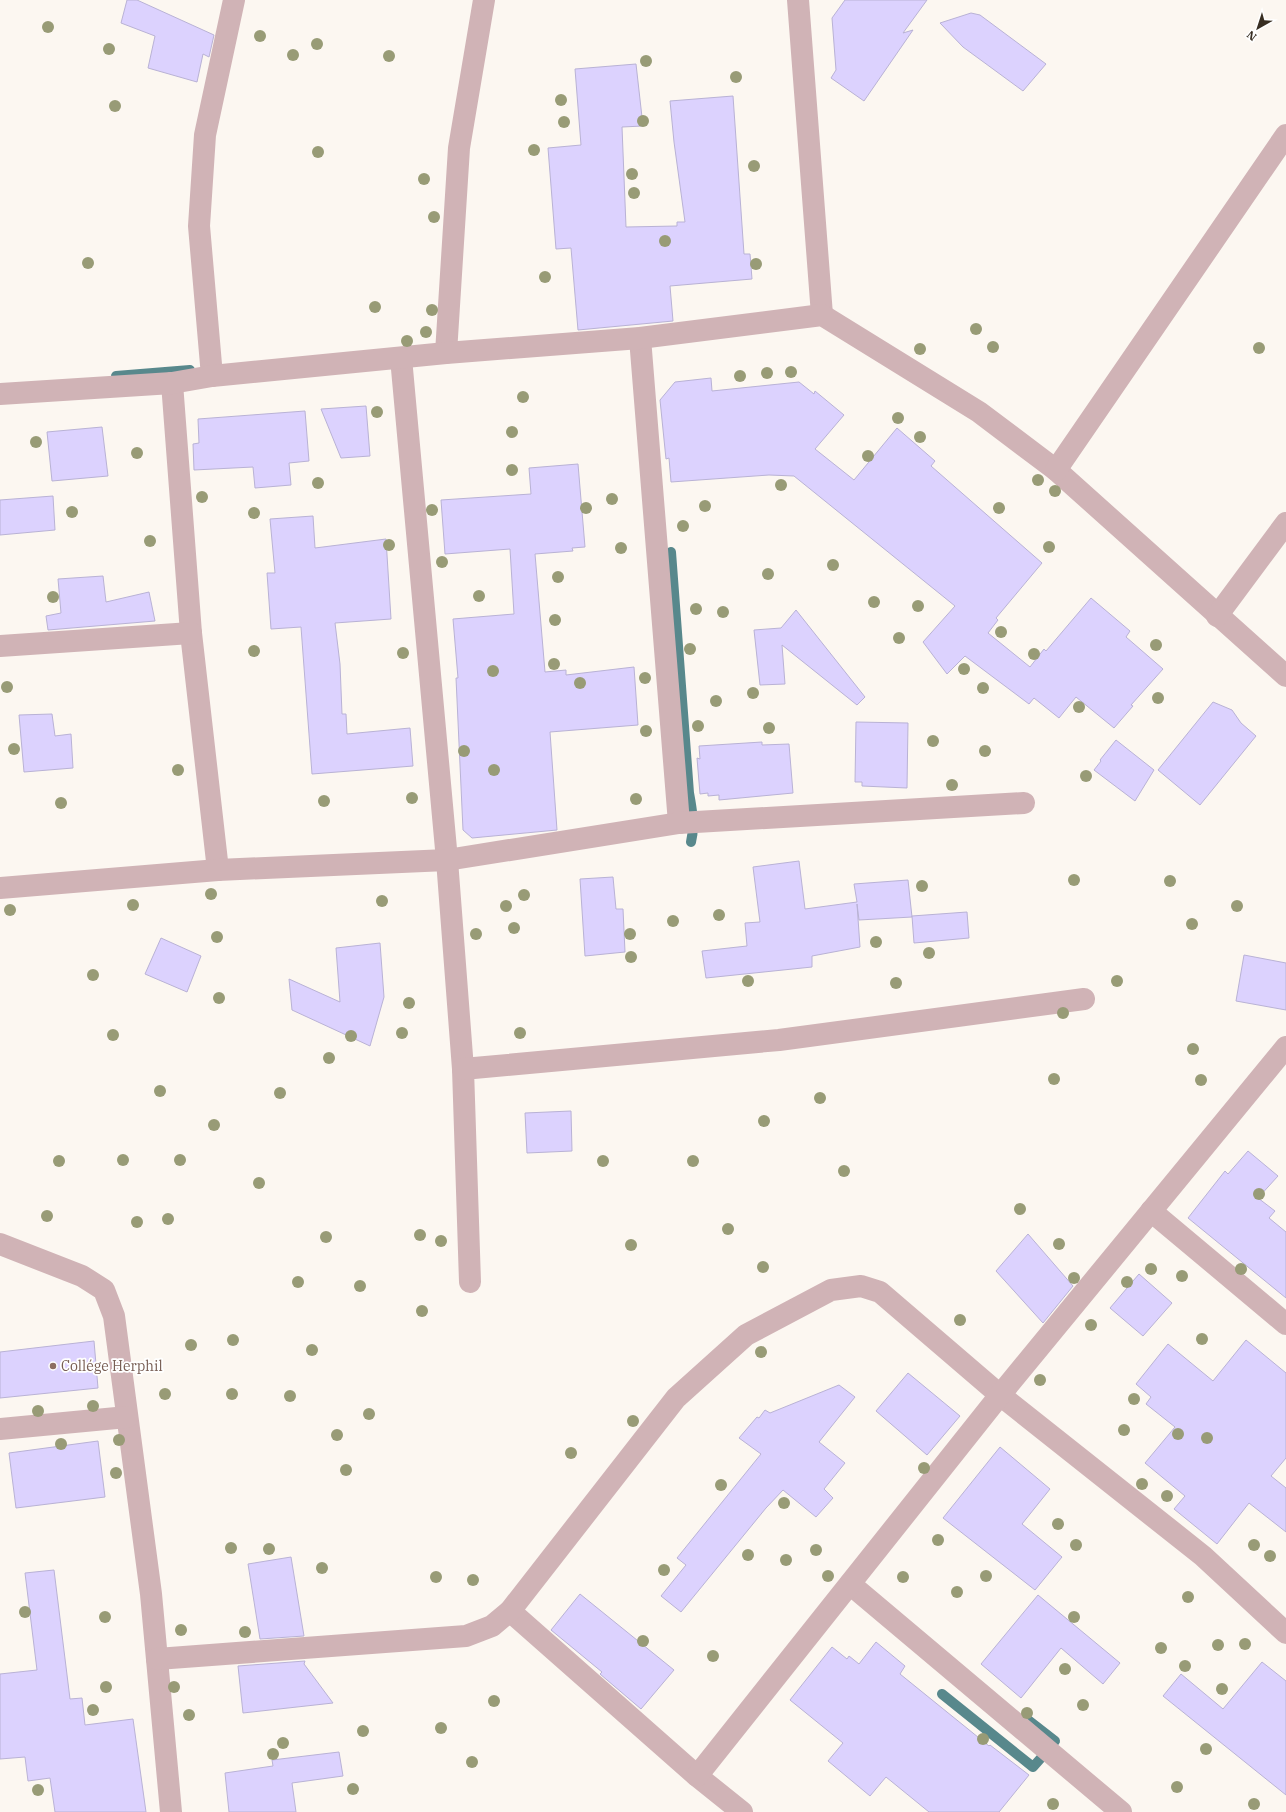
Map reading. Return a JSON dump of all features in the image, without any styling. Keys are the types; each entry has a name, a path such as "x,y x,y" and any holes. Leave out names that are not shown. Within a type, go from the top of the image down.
{"street":[{"path":"212,376 199,226 205,135 234,0"},
{"path":"446,353 459,148 484,0"},
{"path":"798,0 822,315"},
{"path":"1056,470 1286,135"},
{"path":"0,394 172,382 212,376 446,353 640,338 822,315 979,412 1056,470 1217,616 1286,676"},
{"path":"640,338 679,823"},
{"path":"401,358 447,860 463,1069 470,1282"},
{"path":"172,382 191,633 218,870"},
{"path":"1217,616 1286,523"},
{"path":"0,646 191,633"},
{"path":"0,888 218,870 447,860 679,823 1024,803"},
{"path":"463,1069 779,1040 1084,999"},
{"path":"697,1776 1000,1395 1286,1047"},
{"path":"1151,1211 1286,1324"},
{"path":"0,1244 82,1276 104,1290 114,1316 151,1594 171,1812"},
{"path":"157,1659 466,1636 492,1626 510,1611 676,1398 746,1335 831,1290 861,1286 880,1292 1000,1395 1203,1556 1286,1634"},
{"path":"0,1429 128,1417"},
{"path":"850,1584 1120,1812"},
{"path":"510,1611 697,1776 742,1812"}],"building":[{"path":"127,0 137,0 214,35 209,57 203,54 197,82 148,68 155,36 121,23"},
{"path":"845,0 927,0 903,33 913,30 864,101 831,78 836,70 832,18"},
{"path":"971,13 980,15 1046,64 1023,91 963,47 940,23"},
{"path":"636,64 643,126 622,127 626,227 677,226 677,222 685,222 670,101 733,96 744,254 750,254 752,279 670,286 673,321 578,330 571,248 556,249 548,148 581,145 575,69"},
{"path":"711,378 712,391 799,382 814,394 815,391 844,415 815,449 854,480 897,428 935,461 931,466 1042,563 996,618 998,620 988,633 1030,667 1044,649 1046,651 1091,598 1130,631 1126,637 1163,669 1131,705 1133,706 1114,728 1076,697 1059,718 1034,698 1029,704 965,656 947,674 923,642 955,606 794,476 769,475 671,482 669,458 666,459 660,400 675,382"},
{"path":"366,406 370,456 341,458 321,409"},
{"path":"305,411 309,461 289,463 291,485 255,488 253,467 194,470 193,444 199,443 198,419"},
{"path":"102,427 108,476 52,481 47,432"},
{"path":"578,464 585,547 572,548 573,551 535,554 545,672 566,670 566,675 634,667 638,725 550,732 557,830 472,838 463,830 456,678 458,678 453,619 514,614 510,549 445,554 441,500 531,494 529,468"},
{"path":"53,496 55,530 0,535 0,500"},
{"path":"313,516 315,548 386,539 391,619 335,623 340,664 342,714 346,714 347,734 410,728 413,766 312,774 301,627 271,629 267,573 275,573 270,519"},
{"path":"103,576 106,602 149,592 155,621 48,630 46,616 61,613 58,579"},
{"path":"796,610 865,697 857,705 782,645 785,684 760,685 754,630 781,628"},
{"path":"1213,702 1232,710 1241,723 1256,736 1200,805 1158,770"},
{"path":"52,714 55,736 71,734 73,768 24,772 19,715"},
{"path":"856,722 908,723 907,788 862,786 862,782 855,782"},
{"path":"1116,740 1154,770 1135,801 1094,770"},
{"path":"762,742 762,745 789,744 793,793 719,800 719,795 708,796 708,793 700,794 697,758 700,759 699,746"},
{"path":"799,861 805,909 857,902 854,884 908,880 912,917 859,920 857,904 860,947 812,956 812,967 706,978 702,951 747,946 745,923 760,922 753,867"},
{"path":"613,877 616,909 623,909 625,952 585,956 580,879"},
{"path":"967,912 969,938 914,943 912,916"},
{"path":"161,938 201,956 187,992 145,974"},
{"path":"380,943 384,997 370,1046 292,1010 289,979 340,1002 336,948"},
{"path":"1244,955 1286,963 1286,1010 1236,1001"},
{"path":"571,1111 572,1151 527,1153 525,1113"},
{"path":"1248,1151 1278,1176 1258,1198 1275,1211 1269,1218 1286,1232 1286,1298 1188,1218 1225,1171 1228,1174"},
{"path":"1028,1234 1073,1286 1043,1323 996,1271"},
{"path":"1139,1274 1172,1303 1143,1336 1110,1308"},
{"path":"1246,1340 1286,1373 1286,1458 1271,1476 1286,1488 1286,1532 1249,1503 1217,1544 1174,1509 1185,1496 1145,1463 1175,1427 1146,1404 1151,1397 1136,1384 1168,1344 1213,1381"},
{"path":"94,1341 98,1388 0,1398 0,1352"},
{"path":"908,1373 960,1416 927,1455 876,1411"},
{"path":"839,1385 855,1397 819,1442 845,1463 824,1489 833,1498 816,1517 783,1490 766,1508 681,1612 661,1596 686,1565 677,1558 761,1454 739,1438 765,1410 770,1413"},
{"path":"98,1441 105,1497 16,1508 9,1453"},
{"path":"1000,1447 1050,1489 1022,1524 1062,1557 1035,1590 943,1518"},
{"path":"291,1557 304,1636 260,1639 248,1564"},
{"path":"54,1570 70,1699 82,1698 85,1725 133,1719 146,1812 55,1812 50,1778 28,1781 25,1757 0,1759 0,1674 37,1670 25,1573"},
{"path":"580,1594 674,1670 641,1709 600,1674 602,1672 551,1630"},
{"path":"1038,1595 1120,1663 1103,1684 1061,1648 1021,1698 981,1664"},
{"path":"876,1642 905,1666 900,1674 989,1746 990,1745 1029,1775 999,1812 929,1812 886,1777 870,1796 828,1761 843,1743 790,1700 832,1647 847,1659 849,1656 859,1664"},
{"path":"305,1661 304,1664 333,1703 243,1713 238,1666"},
{"path":"1262,1662 1286,1681 1286,1795 1163,1696 1181,1674 1223,1709"},
{"path":"339,1752 343,1776 292,1783 296,1812 229,1812 225,1773 273,1766 272,1760"}],"waterway":[{"path":"116,376 190,370"},
{"path":"671,552 689,793 693,818 691,842"},
{"path":"942,1694 1033,1767 1041,1758"},
{"path":"1028,1720 1055,1741 1048,1749"}],"place":[{"name":"Collége Herphil","path":"53,1366"}]}
